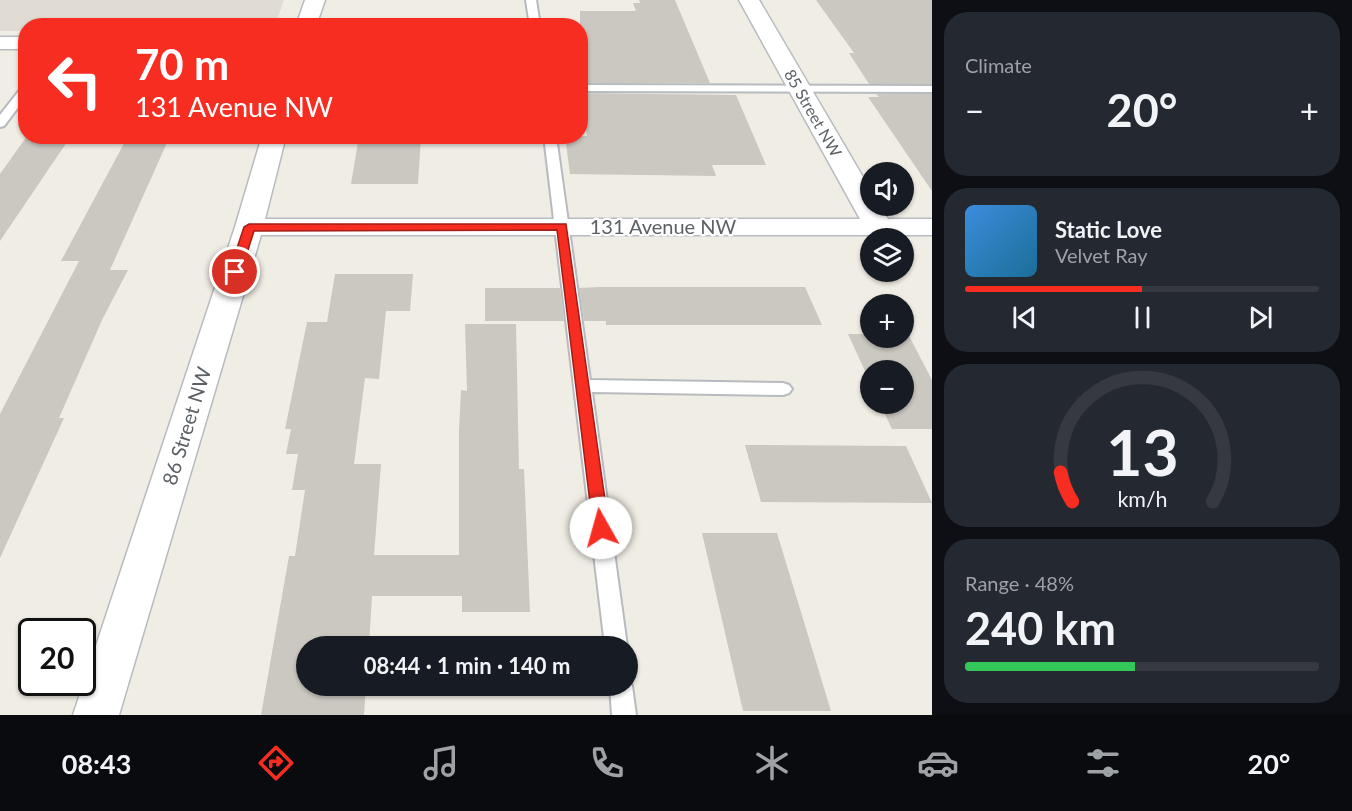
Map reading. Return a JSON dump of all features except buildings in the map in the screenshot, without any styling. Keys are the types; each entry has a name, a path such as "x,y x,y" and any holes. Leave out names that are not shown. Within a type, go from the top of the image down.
{"street":[{"path":"309,18 315,0"},
{"name":"85 Street NW","path":"749,0 878,226"},
{"path":"0,43 18,43"},
{"name":"86 Street NW","path":"96,715 249,227 272,144"},
{"name":"131 Avenue NW","path":"249,227 932,227"}],"lane":[{"path":"531,0 534,18"},
{"path":"588,88 932,90"},
{"path":"0,123 18,99"},
{"path":"551,144 615,636"},
{"path":"583,386 783,389"},
{"path":"622,696 624,715"}],"shaded area":[{"path":"0,0 284,0 278,18 18,18 18,31 0,31"}],"route":[{"path":"235,272 249,227 562,227 601,528"}]}
